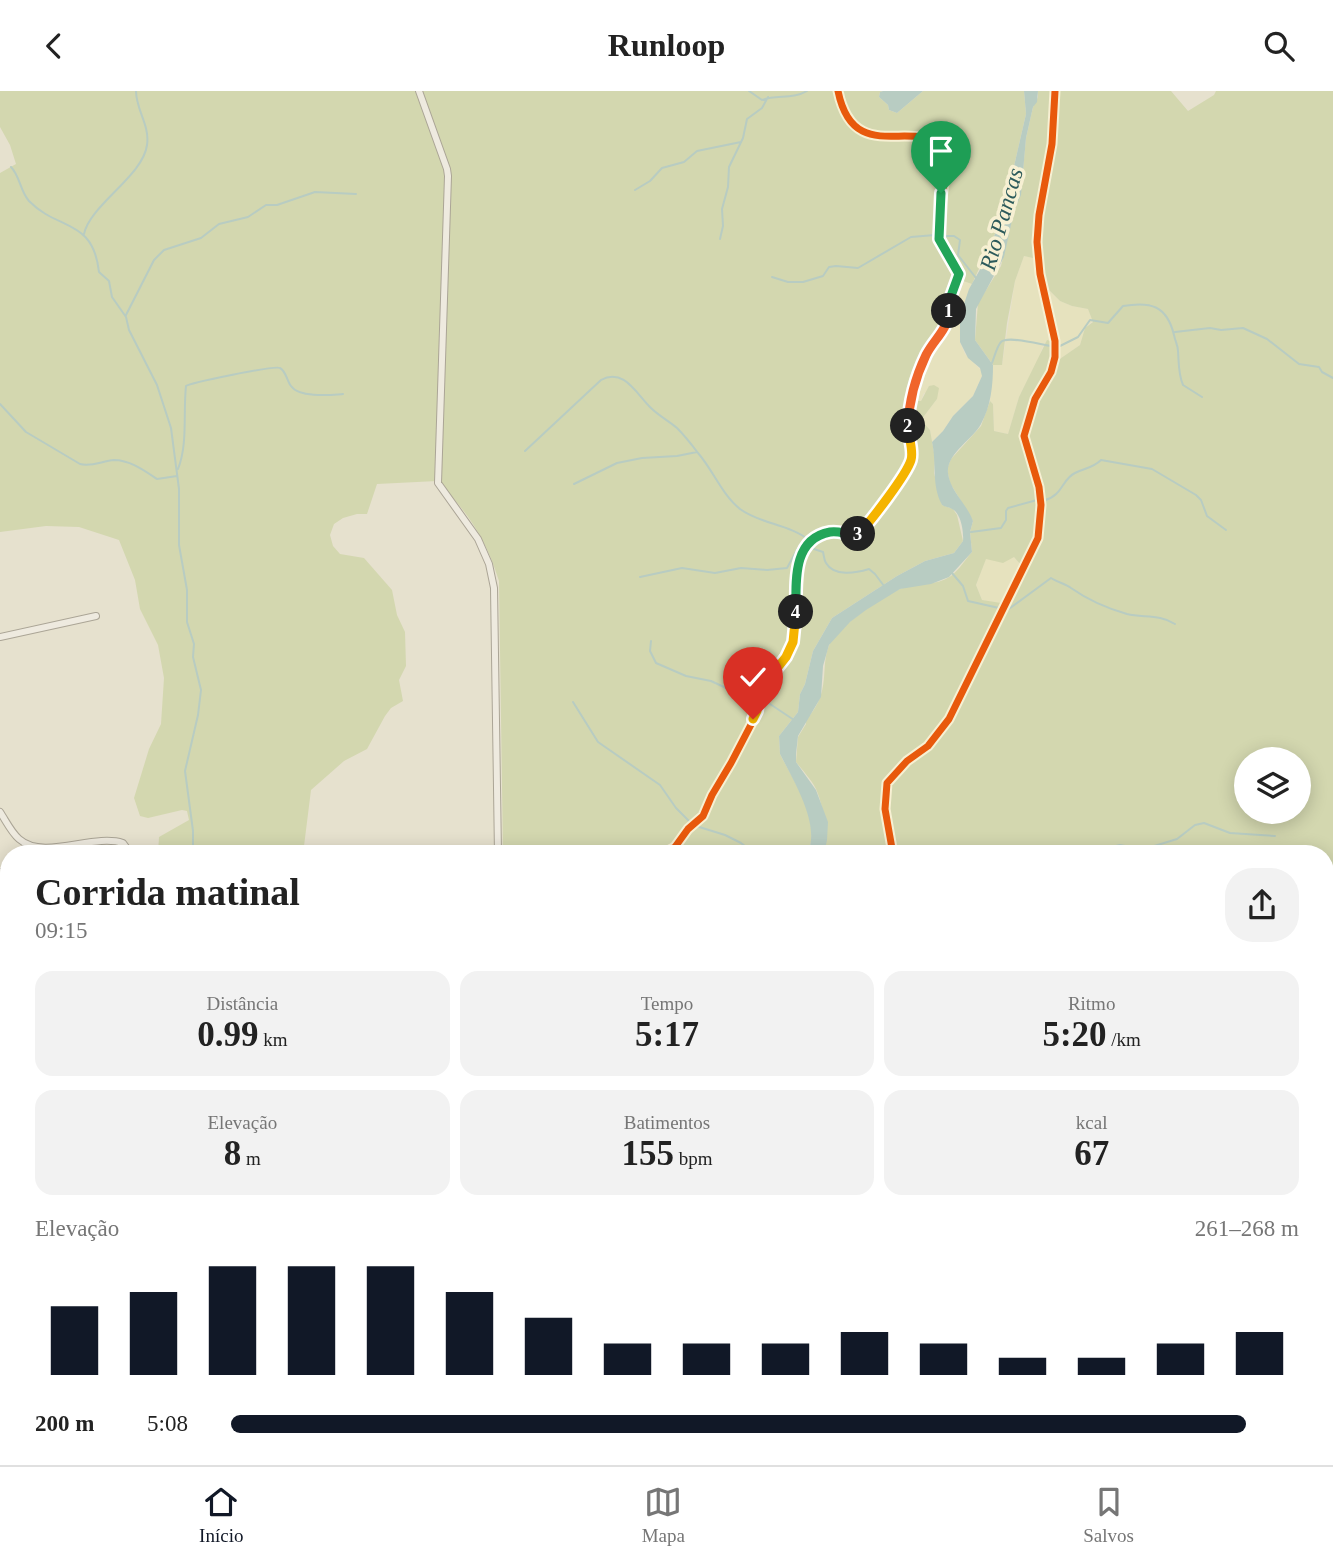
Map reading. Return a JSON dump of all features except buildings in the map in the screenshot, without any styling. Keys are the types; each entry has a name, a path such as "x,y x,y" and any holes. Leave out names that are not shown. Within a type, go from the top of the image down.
{"street":[{"path":"419,91 448,176 438,483 478,539 489,564 494,589 498,845"},
{"path":"677,845 691,826 703,816 756,715 760,690 790,650 796,627 798,570 802,551 807,543 823,534 835,531 858,534 910,463 908,427 912,392 927,354 946,325 951,296 959,277 957,267 939,239 940,201 946,173 938,147 922,136 891,138 860,130 847,118 838,91"},
{"path":"891,845 885,810 887,783 907,761 928,746 949,719 1038,538 1041,505 1039,487 1024,436 1035,399 1051,372 1055,357 1055,341 1037,249 1039,215 1052,144 1055,91"},
{"path":"0,637 96,616"},
{"path":"0,812 19,839 29,845"},
{"path":"68,845 106,840 124,845"}],"shaded area":[{"path":"1024,256 1033,258 1041,282 1060,301 1088,309 1093,321 1085,328 1080,345 1053,364 1044,343 1019,397 1008,434 994,431 993,404 990,401 993,365 1002,365 1015,281"},
{"path":"958,270 963,281 972,284 960,316 960,342 965,354 982,371 982,376 973,396 932,442 930,430 921,420 937,399 924,393 921,401 909,401 926,351 944,323 949,293"},
{"path":"1014,557 1020,564 1001,604 982,600 976,585 986,558"}],"green space":[{"path":"0,91 883,91 879,97 888,105 889,110 897,113 923,91 1024,91 1026,114 995,234 972,284 963,281 957,272 949,293 944,323 926,351 910,401 921,401 929,386 939,388 937,399 921,420 930,430 935,458 934,473 942,505 953,509 957,515 963,541 954,553 925,561 832,618 813,651 800,694 798,712 779,736 780,754 809,816 812,829 810,845 503,845 499,581 475,527 437,481 377,484 367,514 343,518 334,524 330,535 333,546 340,554 364,558 392,590 397,615 405,632 406,666 399,680 403,701 391,708 385,716 367,749 344,761 311,790 304,845 159,845 159,837 189,820 187,811 182,810 148,818 140,816 134,798 149,749 161,724 164,678 158,645 140,609 135,580 119,540 79,527 46,526 0,532 0,173 16,164 0,127"},
{"path":"1038,91 1171,91 1188,111 1216,91 1333,91 1333,845 825,845 826,830 819,795 796,762 798,737 822,691 826,655 831,641 849,622 887,595 909,586 939,581 951,576 959,568 972,552 970,532 973,521 950,483 947,469 951,459 981,426 990,401 993,404 994,431 1008,434 1019,397 1047,340 1054,342 1054,363 1080,345 1085,328 1093,322 1088,309 1060,301 1041,282 1033,258 1024,256 1015,281 1002,365 993,365 975,340 978,303 1001,266 1021,192 1026,138","holes":["1014,557 1020,564 1001,603 982,600 976,585 986,559 1003,563"]}],"water":[{"path":"883,91 923,91 897,113 889,110 888,105 879,97"},
{"name":"Rio Pancas","path":"1024,91 1038,91 1026,138 1021,195 1014,211 1004,257 976,309 975,340 993,365 991,395 981,424 955,453 948,473 952,486 973,521 970,532 972,552 949,577 931,584 900,589 866,610 850,622 829,645 823,666 821,697 798,736 796,754 796,762 816,790 828,822 826,845 810,845 811,830 804,803 780,754 779,736 798,712 800,694 813,651 832,618 925,561 954,553 963,541 958,514 942,505 939,497 932,442 973,396 982,376 980,368 968,358 960,342 960,316 969,289 995,234 1026,114"}],"waterway":[{"path":"84,234 96,212 127,179 143,157 147,138 136,91"},
{"path":"749,91 762,100 807,91"},
{"path":"720,239 729,167 743,138 747,119 762,108 768,97"},
{"path":"635,190 650,181 662,168 684,162 697,151 741,142"},
{"path":"11,167 29,201 51,217 73,227 90,242 99,272 109,281 112,297 126,317 129,330 157,385 171,428 179,489 179,545 187,590 187,622 194,644 193,657 201,690 185,771 193,845"},
{"path":"126,315 154,260 164,250 201,238 219,224 248,217 266,205 277,205 315,192 356,194"},
{"path":"772,277 788,282 803,282 823,276 829,267 858,268 911,237 935,235"},
{"name":"Rio Pancas","path":"944,236 954,236 960,240 958,255 976,278"},
{"path":"1060,346 1078,337 1090,320 1108,323 1123,306 1150,305 1162,312 1171,325 1178,347 1179,372 1183,385 1202,397"},
{"path":"1175,332 1243,328 1267,339 1299,364 1319,367 1333,378"},
{"path":"992,363 998,346 1005,340 1051,346"},
{"path":"178,469 184,439 186,386 280,368 295,390 315,395 343,394"},
{"path":"525,451 601,380 617,377 629,384 654,411 680,431 728,497 740,509 809,540"},
{"path":"0,404 26,432 80,464 120,460 157,479 177,476"},
{"path":"574,484 617,463 697,452"},
{"path":"1045,500 1055,495 1071,476 1101,460 1152,469 1196,495 1201,500 1207,516 1226,530"},
{"path":"971,532 1001,528 1008,508 1037,500"},
{"path":"640,577 682,568 715,573 741,568 787,568 802,545"},
{"path":"811,545 823,552 826,563 834,570 852,573 869,569 884,586"},
{"path":"952,573 963,586 968,601 999,608"},
{"path":"1006,611 1051,578 1112,609 1175,624"},
{"path":"651,641 650,651 656,663 686,676 711,681 726,688 746,687 756,690"},
{"path":"762,696 794,720"},
{"path":"573,702 598,742 660,785 690,822"},
{"path":"1158,845 1177,839 1195,825 1204,823 1230,833 1275,836"},
{"path":"696,826 725,835 744,845"}],"cycle path":[{"path":"676,845 688,829 703,816 756,715 760,690 790,650 796,627 798,570 802,551 807,543 823,534 858,534 887,499 911,461 908,424 912,392 927,353 946,326 951,295 959,278 956,266 939,233 945,168 940,150 930,140 872,134 858,128 846,114 838,91"},
{"path":"891,845 885,809 887,783 907,761 928,746 949,719 1038,538 1041,505 1039,487 1024,436 1035,399 1051,372 1055,357 1055,341 1040,274 1037,242 1039,215 1052,144 1055,91"}],"route":[{"path":"753,719 760,690 786,657 793,642 799,559 802,551 807,543 823,534 835,531 858,534 895,486 911,459 908,427 912,392 927,354 946,325 951,296 959,277 957,267 939,239 941,193"}]}
